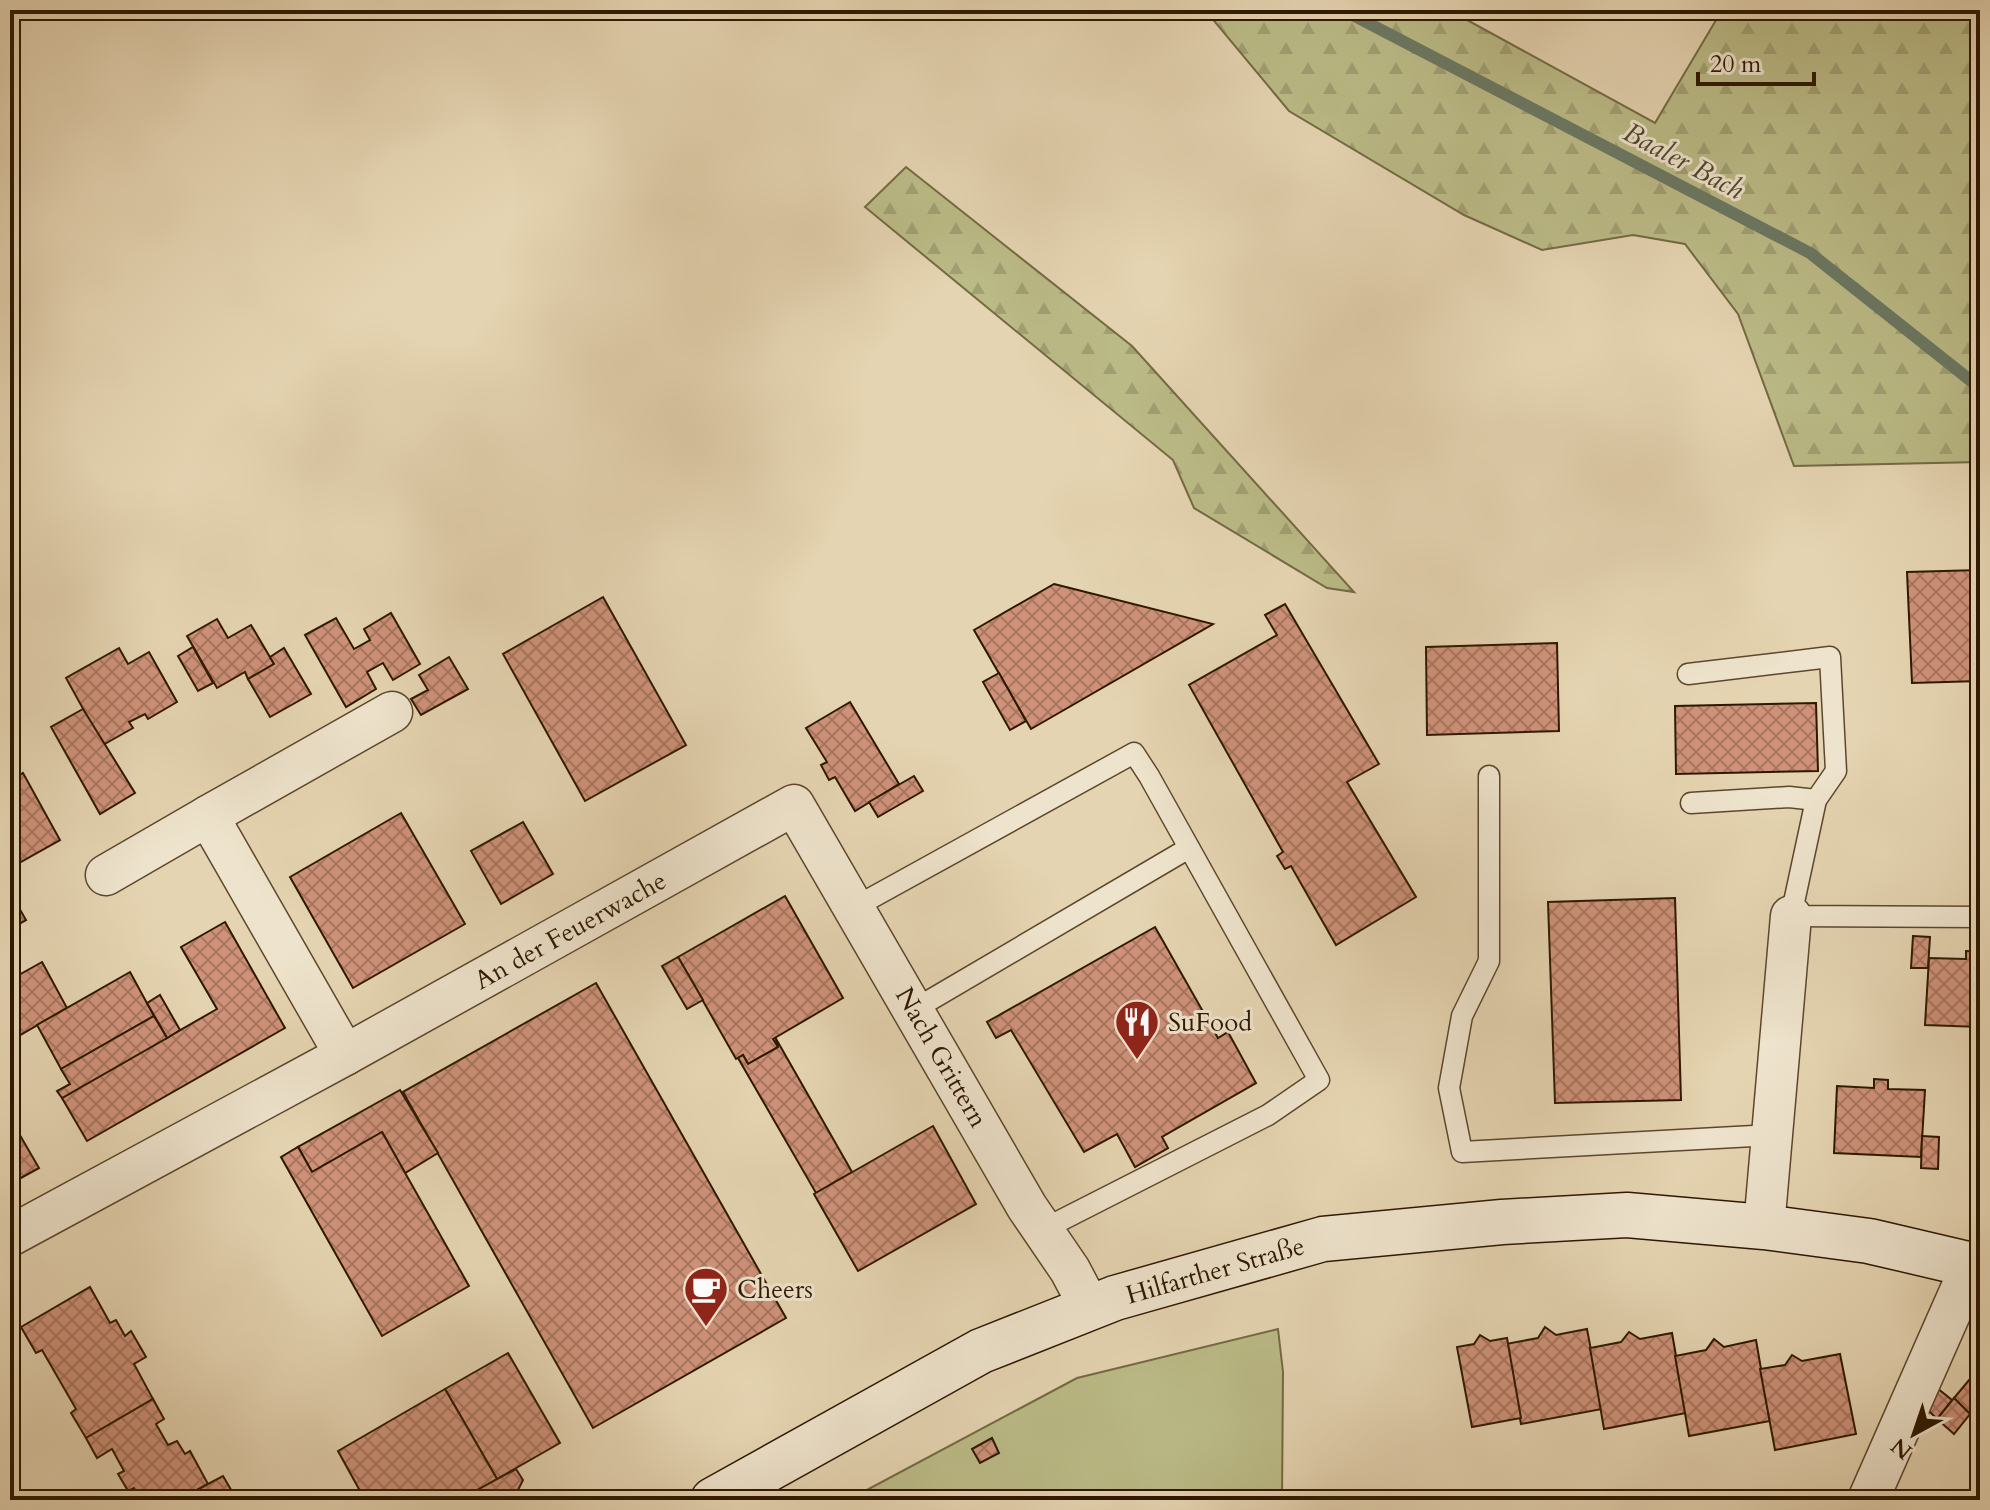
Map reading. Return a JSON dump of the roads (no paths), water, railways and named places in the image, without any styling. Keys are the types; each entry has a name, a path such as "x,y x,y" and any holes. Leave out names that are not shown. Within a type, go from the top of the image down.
{"main road":[{"name":"Hilfarther Straße","path":"713,1500 981,1351 1090,1308 1323,1239 1502,1222 1627,1215 1764,1227 1869,1241 1976,1266"}],"street":[{"path":"106,875 392,712"},
{"name":"Nach Grittern","path":"794,805 1090,1308"},
{"name":"An der Feuerwache","path":"10,1236 345,1055 794,805"},
{"path":"208,816 345,1055"},
{"path":"1764,1227 1791,916"},
{"path":"1868,1500 1976,1266"}],"lane":[{"path":"1688,674 1830,657 1836,771 1816,800 1791,916 1980,917"},
{"path":"855,907 1134,753 1319,1080 1268,1115 1042,1230"},
{"path":"1489,776 1489,961 1462,1016 1449,1088 1462,1152 1772,1135"},
{"path":"1691,803 1789,797 1816,800"},
{"path":"915,1009 1189,848"}],"waterway":[{"name":"Baaler Bach","path":"1343,10 1810,253 1980,388"}],"place":[{"name":"SuFood","path":"1137,1061"},
{"name":"Cheers","path":"706,1328"}]}
